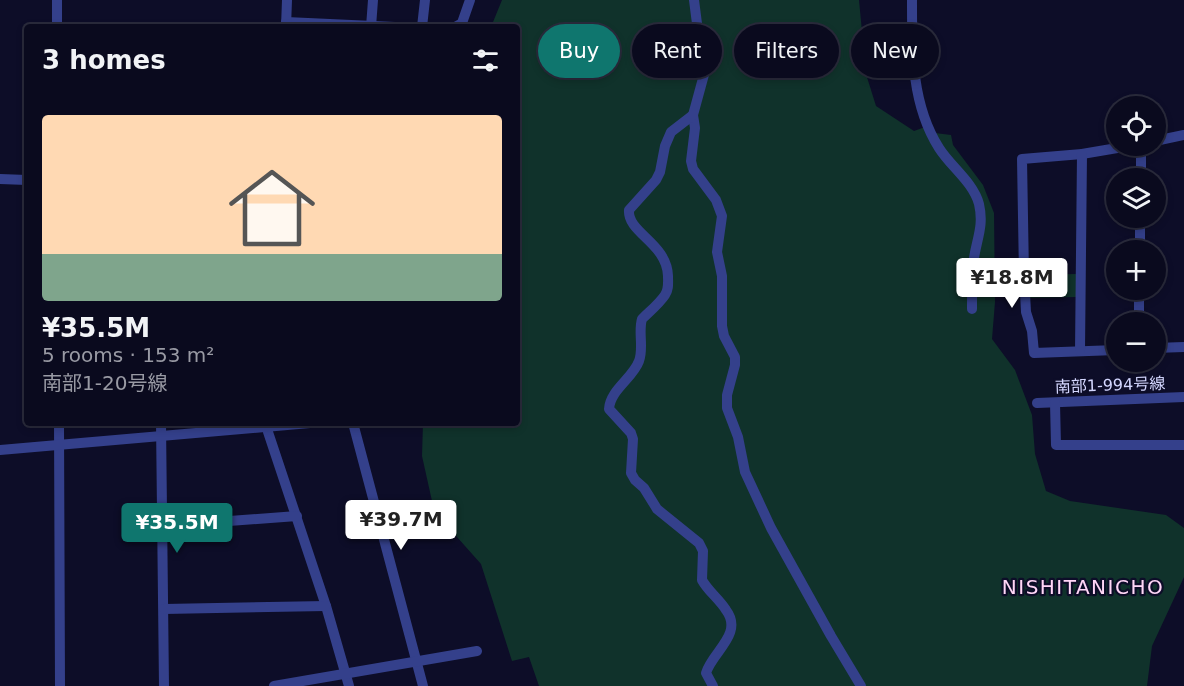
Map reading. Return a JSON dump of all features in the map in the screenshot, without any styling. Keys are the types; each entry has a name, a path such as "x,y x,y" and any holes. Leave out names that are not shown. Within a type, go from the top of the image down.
{"street":[{"path":"57,0 57,24"},
{"path":"286,24 287,0"},
{"path":"372,24 373,0"},
{"path":"422,24 425,0"},
{"path":"460,24 470,0"},
{"path":"694,0 705,71 693,115 695,128 691,160 693,168 716,200 722,216 717,252 722,276 722,326 724,336 735,357 727,395 727,408 738,437 745,472 804,589 861,686"},
{"path":"912,0 914,73 918,96 931,133 943,154 973,191 979,206 981,226 974,256 972,309"},
{"path":"693,115 671,132 664,146 660,172 656,180 629,210 630,219 665,258 668,268 668,288 642,319 640,359 609,409 631,433 633,459 631,473 635,480 644,488 657,509 699,543 703,551 702,580 728,611 732,631 706,673 712,686"},
{"path":"1166,139 1184,135"},
{"path":"1106,150 1022,159 1026,312 1032,331 1034,353 1106,350"},
{"path":"1080,351 1082,154"},
{"path":"0,179 24,180"},
{"path":"1166,348 1184,347"},
{"name":"南部1-994号線","path":"1037,403 1184,397"},
{"path":"1055,403 1056,445 1184,445"},
{"path":"59,426 60,686"},
{"path":"161,426 164,686"},
{"path":"0,450 257,426"},
{"path":"267,426 350,686"},
{"path":"354,426 423,686"},
{"path":"162,526 297,516"},
{"path":"382,534 436,519"},
{"path":"164,609 326,606"},
{"path":"274,686 477,651"}],"green space":[{"path":"502,0 859,0 861,24 851,24 851,78 867,78 876,106 914,131 925,127 935,133 951,135 953,145 983,185 994,213 995,302 992,339 1015,370 1032,415 1035,454 1046,491 1070,501 1166,515 1184,528 1184,577 1152,646 1147,686 539,686 529,657 512,661 481,564 441,519 432,501 422,456 423,426 520,426 520,24 492,24"},
{"path":"1076,274 1076,297 1030,298 1029,275"}],"district":[{"name":"NISHITANICHO","path":"1083,587"}]}
